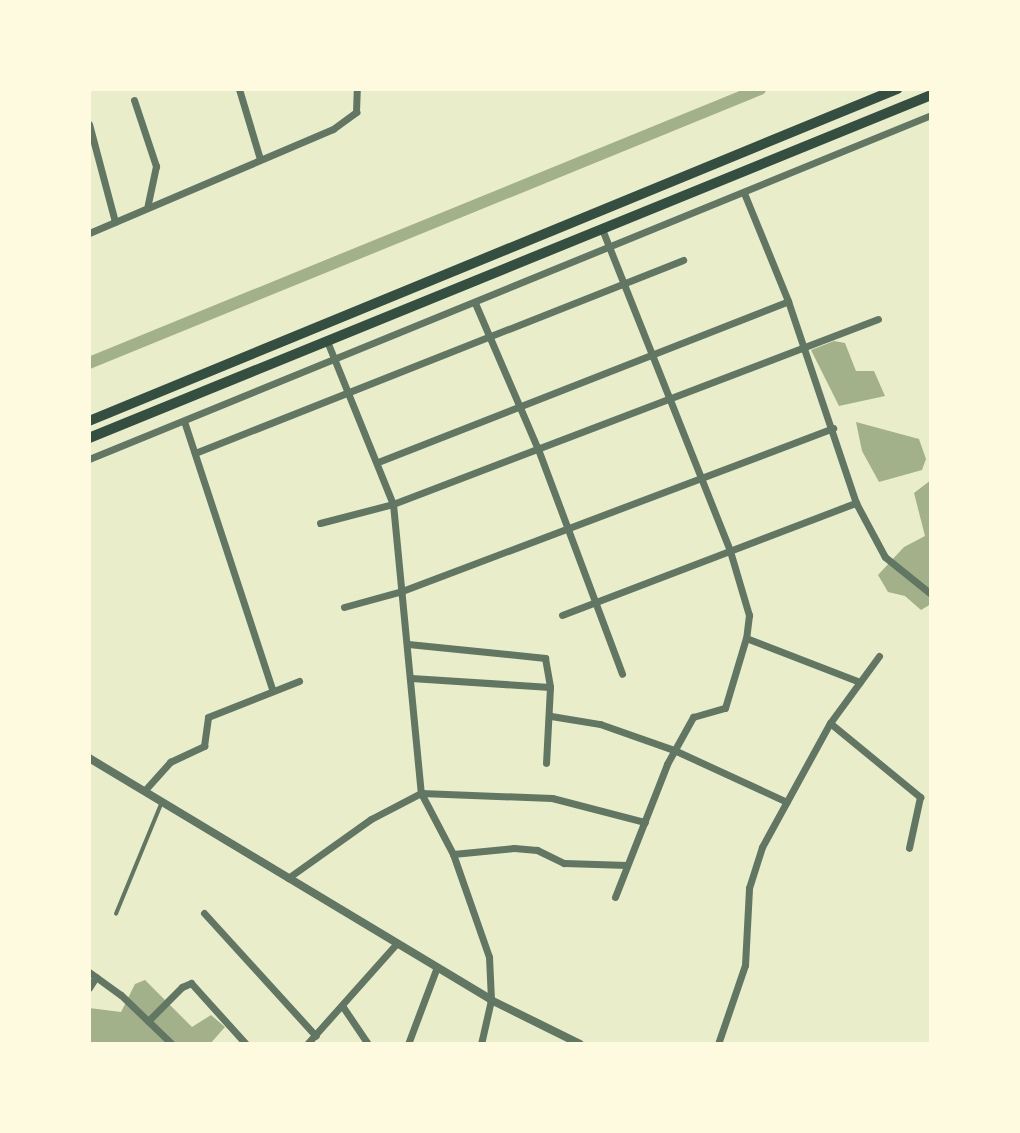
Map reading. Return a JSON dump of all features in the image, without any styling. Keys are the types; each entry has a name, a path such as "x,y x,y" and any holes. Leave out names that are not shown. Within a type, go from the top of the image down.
{"main road":[{"path":"89,421 897,89"},
{"path":"89,438 931,95"}],"street":[{"path":"239,89 260,159"},
{"path":"89,233 352,118 357,109 357,89"},
{"path":"134,100 156,166 148,205"},
{"path":"89,460 931,115"},
{"path":"89,124 115,222"},
{"path":"744,193 788,302 800,350 833,428 856,503 885,557 931,594"},
{"path":"602,229 730,551 749,615 746,638 725,708 693,717 674,750 615,897"},
{"path":"195,453 683,260"},
{"path":"378,462 788,302"},
{"path":"475,303 538,449 622,674"},
{"path":"320,523 393,503 878,319"},
{"path":"327,341 351,392 393,503 421,793 453,854 489,957 491,1000 481,1044"},
{"path":"184,421 272,691"},
{"path":"344,607 402,590 833,428"},
{"path":"562,615 856,503"},
{"path":"746,638 860,682"},
{"path":"408,643 540,656 548,662 551,716 546,763"},
{"path":"718,1044 748,949 752,872 830,723 879,656"},
{"path":"411,678 550,687"},
{"path":"145,790 170,762 204,746 208,717 299,681"},
{"path":"551,716 600,724 674,750 787,802"},
{"path":"830,723 920,797 909,848"},
{"path":"89,758 491,1000 580,1044"},
{"path":"288,878 371,819 421,793 552,798 645,822"},
{"path":"453,854 514,848 537,850 556,861 627,865"},
{"path":"204,914 316,1036"},
{"path":"307,1044 397,943"},
{"path":"408,1044 437,967"},
{"path":"89,988 93,975 172,1044"},
{"path":"148,1021 182,987 191,984 246,1044"},
{"path":"342,1007 368,1044"}],"lane":[{"path":"116,915 162,800"}],"shaded area":[{"path":"834,341 845,343 856,371 874,371 885,396 839,406 811,350"},
{"path":"856,422 919,439 926,459 922,470 879,482 862,451"},
{"path":"931,480 931,604 921,610 905,596 888,592 878,575 904,547 925,536 914,493"},
{"path":"145,980 192,1027 211,1015 225,1027 210,1044 89,1044 89,1008 121,1012 135,984"}],"waterway":[{"path":"89,363 760,89"}]}
